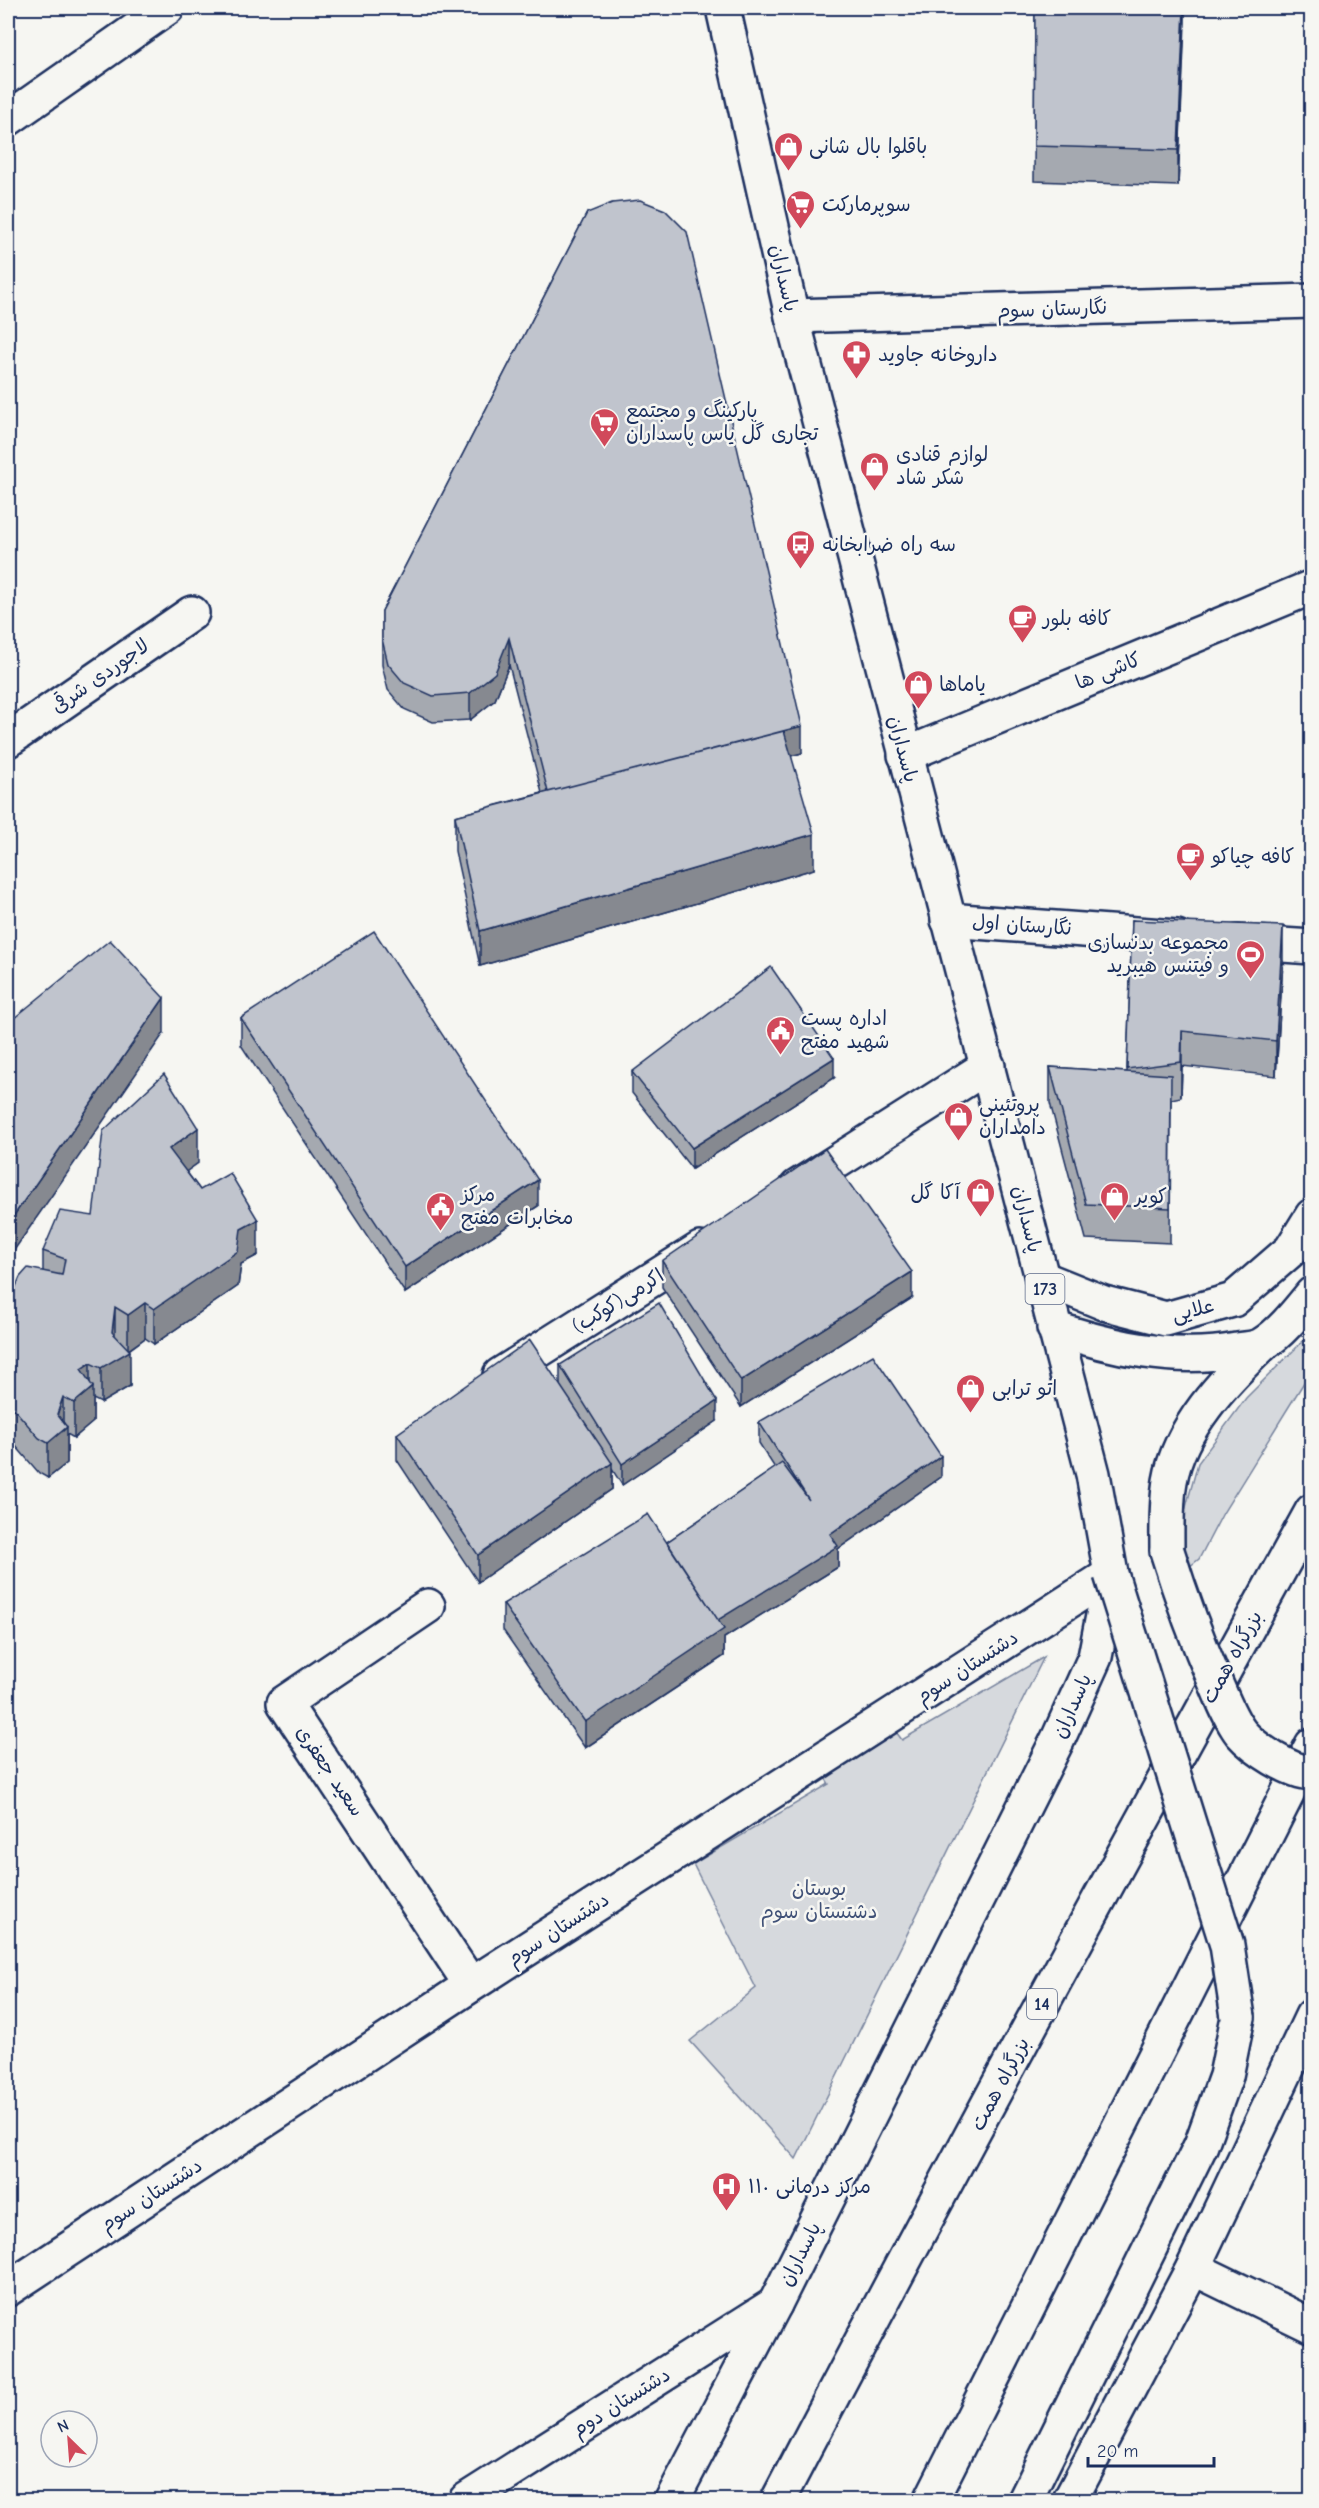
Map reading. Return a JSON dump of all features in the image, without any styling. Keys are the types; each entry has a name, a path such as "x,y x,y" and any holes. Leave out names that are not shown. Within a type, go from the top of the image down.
{"main road":[{"path":"8,119 167,8"},
{"name":"پاسداران","path":"672,2500 775,2304 1058,1739 1095,1657 1112,1574 1093,1474 792,316 723,8"},
{"name":"نگارستان سوم","path":"792,316 1311,302"},
{"name":"کاشی ها","path":"905,755 1311,587"},
{"name":"لاجوردی شرقی","path":"8,740 192,613"},
{"name":"نگارستان اول","path":"948,920 1311,947"},
{"path":"769,1205 988,1066"},
{"name":"علایی","path":"1042,1278 1104,1304 1166,1319 1233,1300 1291,1250 1311,1216"},
{"name":"اکرمی(کوکب)","path":"480,1388 729,1230"},
{"path":"1311,1294 1294,1316 1228,1378 1205,1408 1183,1445 1170,1479 1167,1511 1167,1551 1182,1601 1228,1710 1241,1733 1272,1758 1311,1773"},
{"path":"1054,1328 1095,1341 1158,1353 1220,1354 1262,1345"},
{"name":"بزرگراه همت","path":"778,2500 903,2262 1311,1511"},
{"path":"1025,2500 1201,2145 1226,2076 1238,2017 1227,1945 1112,1574"},
{"name":"دشتستان سوم","path":"8,2289 471,1985 1112,1574"},
{"name":"سعید جعفری","path":"428,1606 284,1703 471,1985"},
{"path":"931,2500 1311,1745"},
{"path":"1070,2500 1193,2268 1311,2016"},
{"path":"1193,2268 1311,2326"},
{"name":"دشتستان دوم","path":"466,2500 775,2304"}],"green space":[{"path":"1311,1333 1311,1371 1223,1513 1199,1559 1185,1570 1176,1560 1183,1518 1198,1463 1246,1398"},
{"name":"بوستان دشتستان سوم","path":"1044,1657 796,2159 690,2041 756,1988 693,1864 829,1784 824,1776 894,1729 902,1740"}],"building":[{"path":"1035,8 1184,8 1178,150 1034,146"},
{"name":"پارکینگ و مجتمع تجاری گل یاس پاسداران","path":"640,200 665,210 687,232 802,726 548,792 509,638 495,673 470,693 433,696 404,683 388,664 382,639 382,611 587,213 612,203"},
{"path":"784,731 814,834 480,931 455,816"},
{"path":"1132,920 1283,926 1276,1041 1182,1031 1181,1062 1127,1069"},
{"path":"374,931 538,1180 405,1267 241,1018"},
{"path":"110,940 164,998 8,1224 8,1023"},
{"path":"771,967 834,1058 692,1148 632,1072"},
{"path":"1050,1067 1171,1075 1170,1208 1086,1204"},
{"path":"164,1074 198,1128 169,1149 200,1190 230,1173 258,1220 241,1229 238,1251 154,1309 145,1303 128,1315 115,1307 112,1332 130,1351 101,1368 90,1363 81,1369 93,1387 74,1403 63,1397 57,1414 67,1427 48,1443 39,1438 8,1402 9,1303 20,1277 28,1268 62,1275 65,1259 43,1251 60,1211 93,1216 103,1131"},
{"path":"825,1149 912,1272 741,1381 662,1261"},
{"path":"659,1303 717,1401 622,1464 560,1365"},
{"path":"530,1340 612,1463 478,1555 397,1434"},
{"path":"873,1355 941,1456 830,1534 838,1546 718,1620 667,1542 782,1463 809,1500 759,1422"},
{"path":"648,1514 724,1629 585,1722 503,1604"}],"place":[{"name":"باقلوا بال شانی","path":"788,172"},
{"name":"سوپرمارکت","path":"801,230"},
{"name":"داروخانه جاوید","path":"857,380"},
{"name":"پارکینگ و مجتمع تجاری گل یاس پاسداران","path":"605,448"},
{"name":"لوازم قنادی شکر شاد","path":"875,492"},
{"name":"سه راه ضرابخانه","path":"801,570"},
{"name":"کافه بلور","path":"1022,644"},
{"name":"یاماها","path":"918,710"},
{"name":"کافه چیاکو","path":"1191,882"},
{"name":"مجموعه بدنسازی و فیتنس هیبرید","path":"1250,980"},
{"name":"اداره پست شهید مفتح","path":"780,1056"},
{"name":"پروتئینی دامداران","path":"958,1142"},
{"name":"آکا گل","path":"981,1218"},
{"name":"کویر","path":"1114,1222"},
{"name":"مرکز مخابرات مفتح","path":"440,1232"},
{"name":"اتو ترابی","path":"971,1414"},
{"name":"مرکز درمانی ۱۱۰","path":"727,2212"}]}
